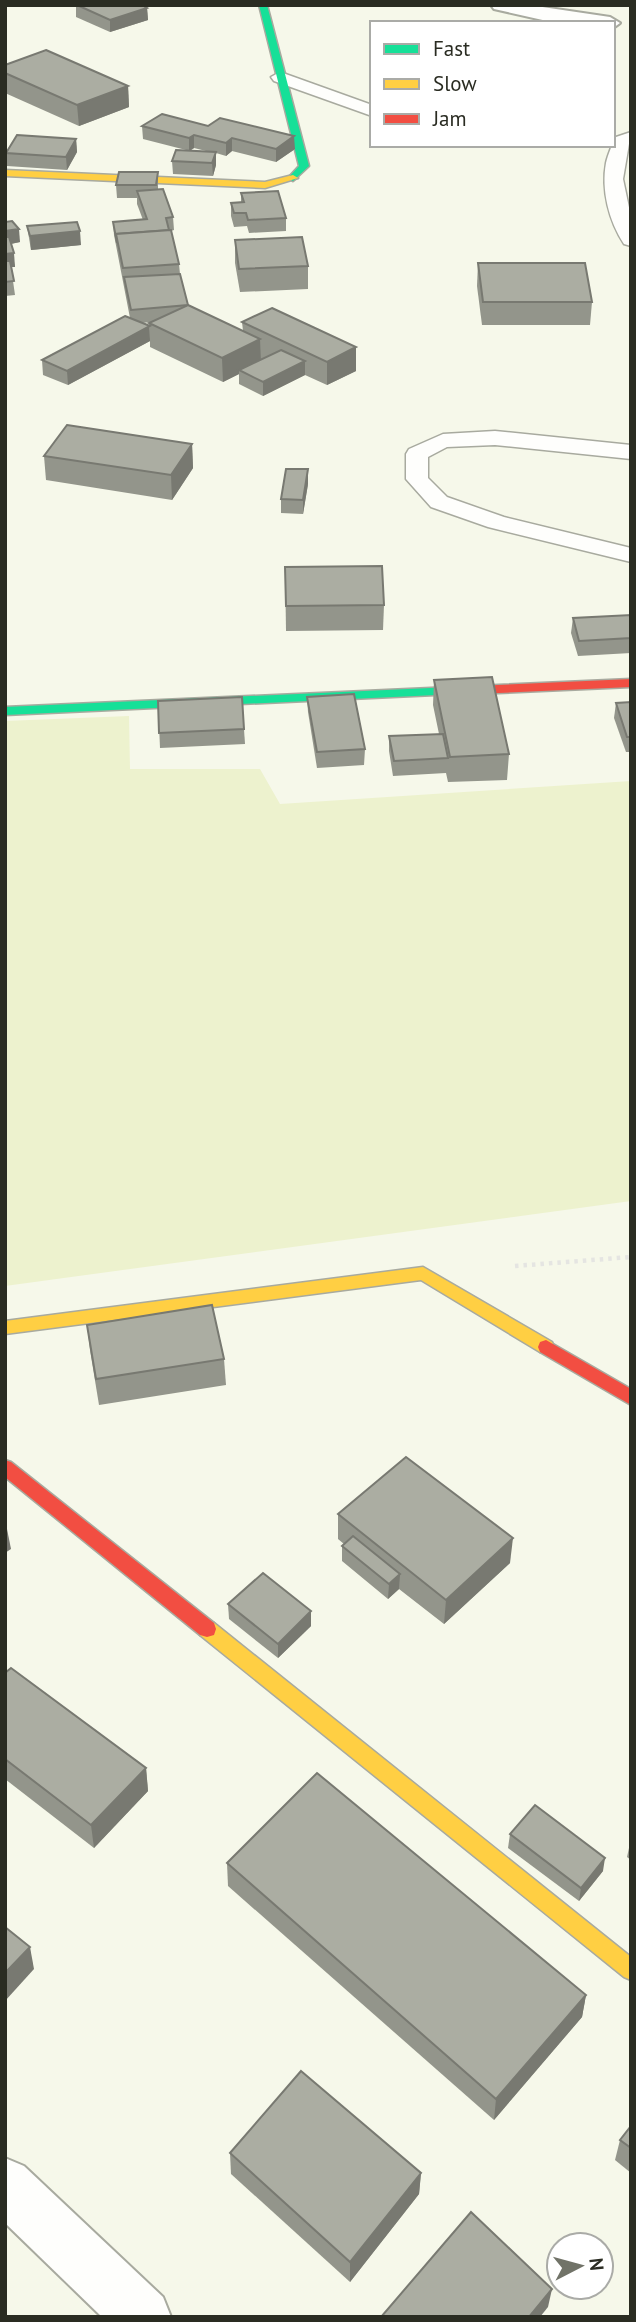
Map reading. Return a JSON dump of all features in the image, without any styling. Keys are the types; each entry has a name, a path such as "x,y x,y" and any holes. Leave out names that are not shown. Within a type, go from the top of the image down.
{"street":[{"path":"5,173 265,185 287,182 297,177 304,166 264,5"},
{"path":"500,5 550,16 594,21"},
{"path":"5,710 631,683"},
{"path":"5,1328 423,1273 631,1398"},
{"path":"5,1466 631,1970"},
{"path":"5,2185 143,2317"}],"lane":[{"path":"280,77 370,110"},
{"path":"622,139 614,163 613,196 631,240"},
{"path":"631,452 495,438 443,441 417,454 417,479 439,502 496,522 631,555"}],"path":[{"path":"423,1273 631,1257"}],"green space":[{"path":"129,716 130,769 260,769 280,804 631,781 631,1201 5,1286 5,721"}],"building":[{"path":"77,5 142,5 147,8 110,20"},
{"path":"46,50 128,86 77,105 5,73 5,65"},
{"path":"162,114 208,126 220,118 294,136 276,149 232,138 226,143 194,135 189,138 142,126"},
{"path":"17,135 76,139 66,157 6,153"},
{"path":"176,150 216,152 212,163 172,161"},
{"path":"119,172 158,172 156,185 116,185"},
{"path":"163,189 173,217 166,218 169,230 116,234 117,243 113,222 147,219 137,191"},
{"path":"278,191 286,218 248,220 246,213 234,213 231,203 244,202 241,193"},
{"path":"12,221 19,229 5,231 5,222"},
{"path":"77,222 80,231 30,236 27,226"},
{"path":"171,230 179,264 123,268 116,234"},
{"path":"5,237 9,237 14,253 5,254"},
{"path":"302,237 308,266 239,269 235,240"},
{"path":"5,261 10,261 14,281 5,282"},
{"path":"478,263 585,263 592,302 483,302"},
{"path":"180,274 188,305 131,310 124,277"},
{"path":"188,305 260,339 222,358 149,323"},
{"path":"272,308 356,347 327,362 242,322"},
{"path":"125,316 150,326 67,371 42,360"},
{"path":"281,350 305,361 263,382 239,370"},
{"path":"67,425 192,444 171,475 44,456"},
{"path":"286,469 308,469 303,500 281,499"},
{"path":"382,566 384,605 286,606 285,567"},
{"path":"631,615 631,638 579,641 573,618"},
{"path":"492,677 509,754 450,757 434,680"},
{"path":"354,694 365,749 317,752 307,697"},
{"path":"242,697 244,729 159,733 158,701"},
{"path":"631,702 631,737 627,737 616,703"},
{"path":"443,734 448,758 394,761 389,736"},
{"path":"212,1305 224,1359 96,1379 87,1325"},
{"path":"406,1457 513,1538 446,1600 338,1514"},
{"path":"353,1536 400,1574 389,1584 342,1546"},
{"path":"263,1573 311,1611 278,1644 228,1604"},
{"path":"11,1668 146,1768 91,1825 5,1759 5,1673"},
{"path":"317,1773 586,1995 496,2099 227,1863"},
{"path":"535,1805 605,1858 581,1888 510,1834"},
{"path":"5,1927 30,1947 5,1973"},
{"path":"301,2071 421,2173 350,2262 230,2153"},
{"path":"631,2126 631,2148 620,2140"},
{"path":"471,2212 545,2282 545,2298 529,2317 381,2317"}],"traffic: fast":[{"path":"263,5 304,166 293,178"},
{"path":"5,711 453,691"}],"traffic: slow":[{"path":"5,173 265,185 293,178"},
{"path":"5,1328 423,1273 546,1347"},
{"path":"207,1629 631,1970"}],"traffic: jam":[{"path":"453,691 631,683"},
{"path":"546,1347 631,1398"},
{"path":"5,1467 207,1629"}]}
